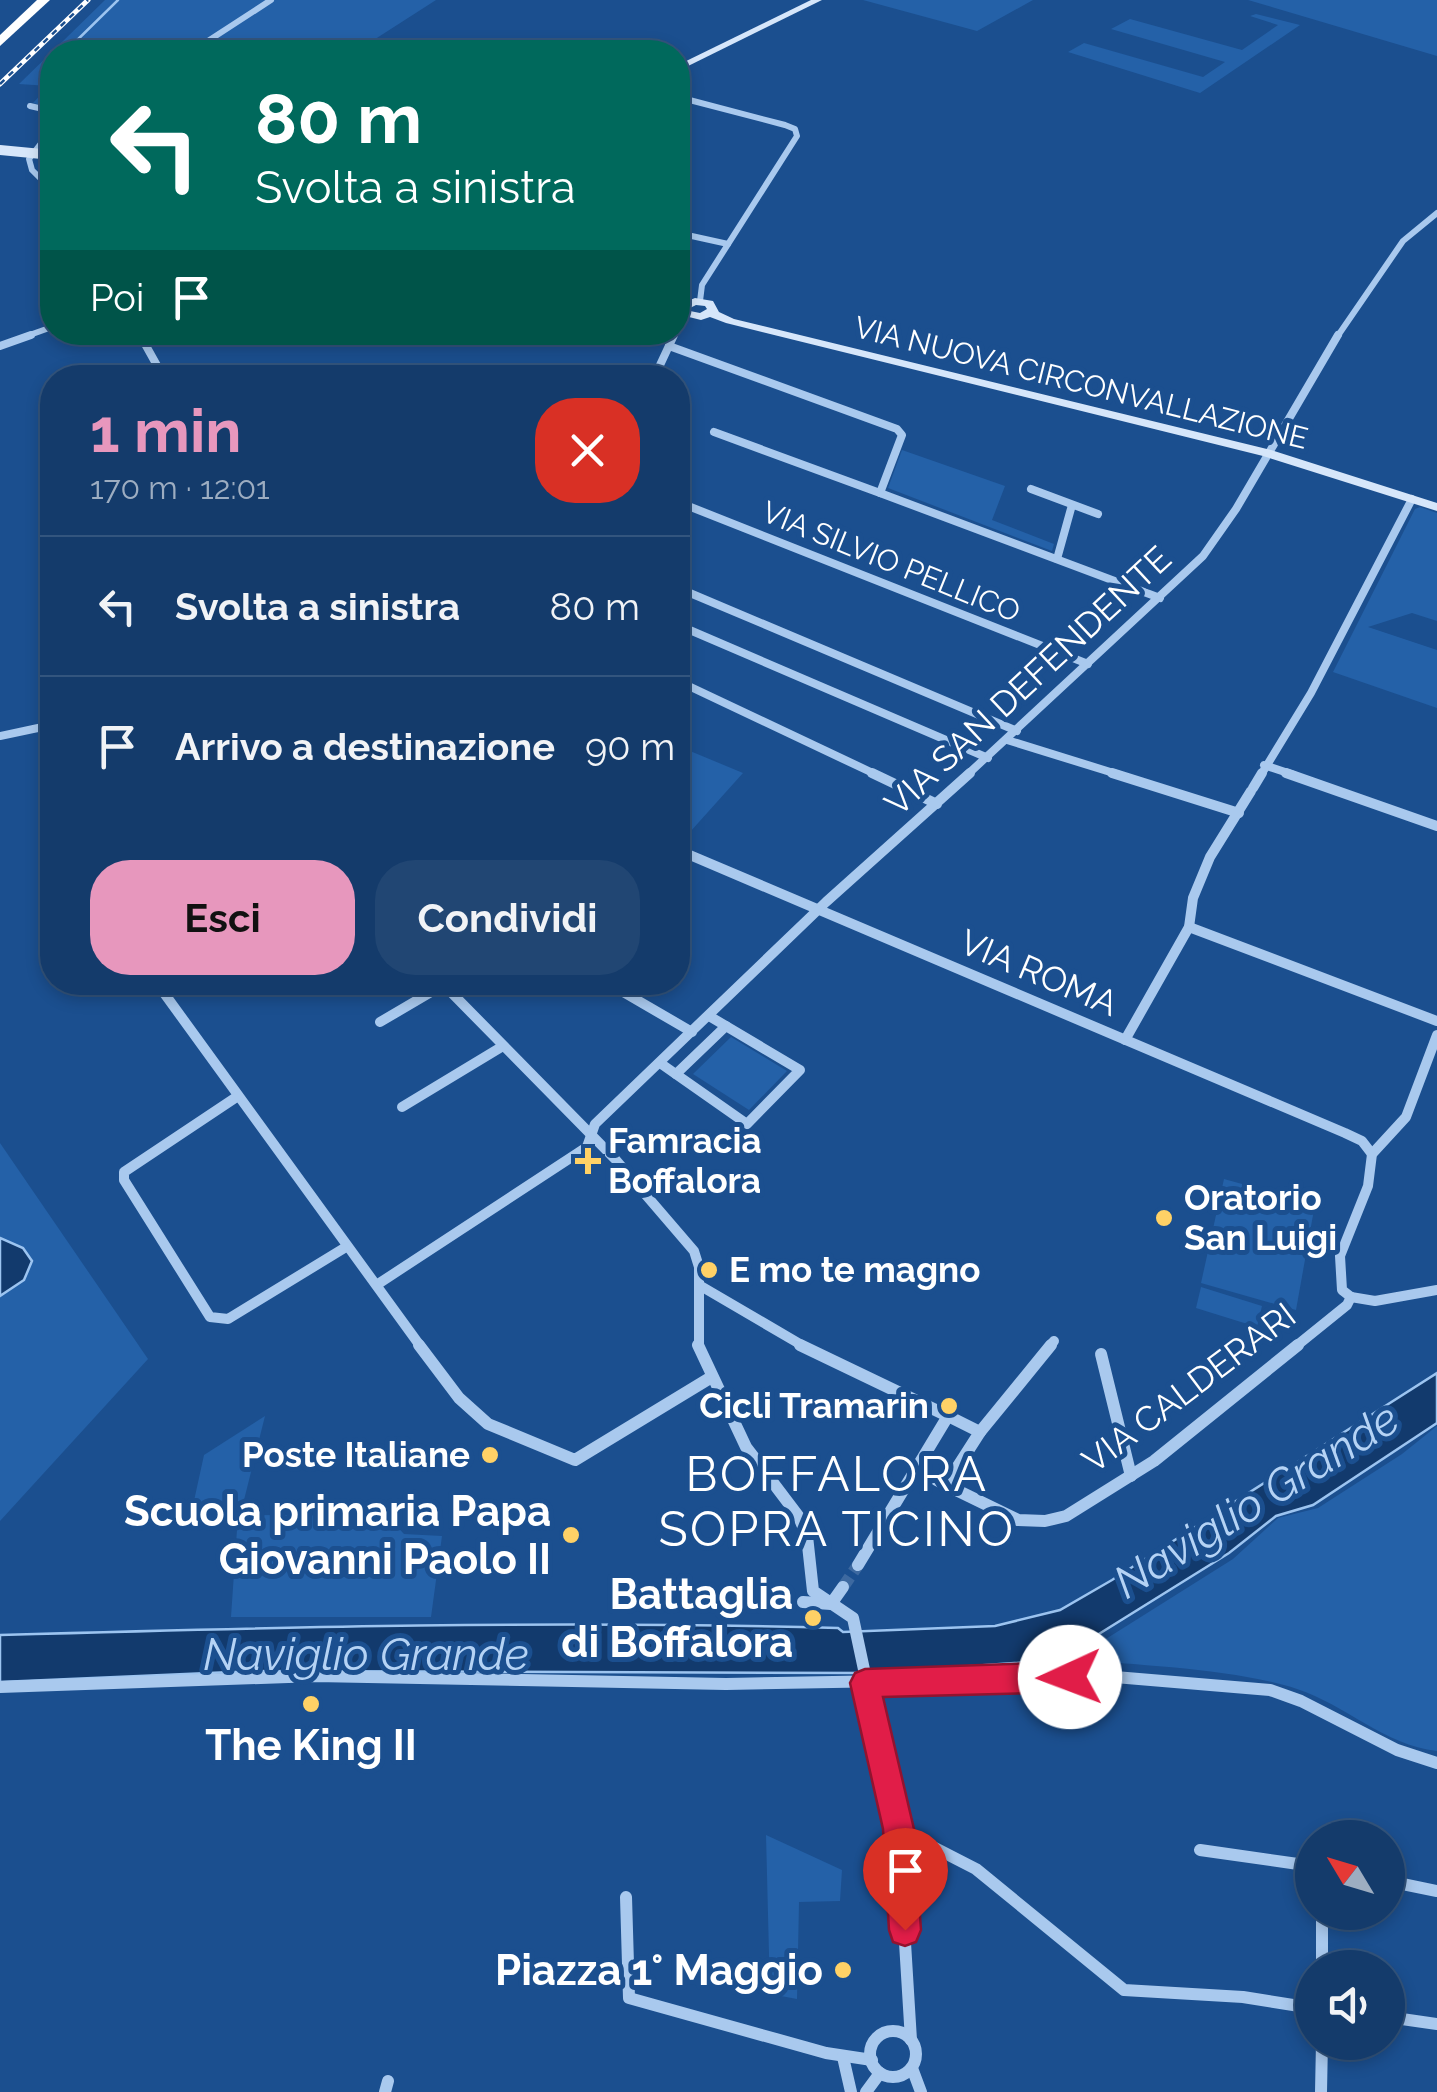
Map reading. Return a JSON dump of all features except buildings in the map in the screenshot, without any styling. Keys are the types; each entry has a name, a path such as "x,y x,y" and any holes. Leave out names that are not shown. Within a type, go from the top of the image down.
{"highway":[{"path":"0,30 32,0"},
{"path":"0,42 44,0"}],"street":[{"path":"209,40 271,0"},
{"path":"690,62 818,0"},
{"path":"690,100 796,129 797,136 702,285 700,301"},
{"path":"30,106 40,108"},
{"path":"40,144 28,159 40,178"},
{"path":"0,150 40,154"},
{"name":"VIA SAN DEFENDENTE","path":"378,1284 587,1146 596,1124 819,909 1204,556 1361,299 1404,241 1437,212"},
{"path":"690,236 728,244"},
{"path":"690,306 700,301 712,305 712,313 690,311"},
{"name":"VIA NUOVA CIRCONVALLAZIONE","path":"712,313 730,321 1266,453 1437,508"},
{"path":"0,346 40,331"},
{"path":"660,365 668,346 900,431 880,494"},
{"path":"714,432 1160,598"},
{"path":"1031,489 1098,514"},
{"path":"1125,1040 1189,927 1192,898 1210,858 1311,693 1412,499"},
{"path":"1056,559 1072,505"},
{"name":"VIA SILVIO PELLICO","path":"690,507 1088,664"},
{"path":"690,593 1017,731"},
{"path":"690,629 988,758"},
{"path":"690,686 936,804"},
{"path":"0,736 40,728"},
{"path":"1007,740 1239,813"},
{"path":"1264,765 1437,826"},
{"name":"VIA ROMA","path":"690,855 1362,1141 1372,1154"},
{"path":"1189,927 1437,1021"},
{"path":"165,995 369,1278 378,1284 437,1367 489,1425 555,1448 574,1460 710,1378"},
{"path":"380,1022 424,995"},
{"path":"453,995 591,1136 694,1251 699,1285 696,1331 710,1378 746,1447 808,1536 808,1596 831,1604 854,1624 898,1829 915,2054 912,2068 921,2092"},
{"path":"628,995 692,1032"},
{"path":"660,1063 747,1124 800,1070 709,1016"},
{"path":"676,1074 726,1026"},
{"path":"1437,1035 1422,1079 1400,1124 1387,1145 1372,1154 1371,1174 1338,1266 1342,1290 1351,1297 1375,1301 1437,1290"},
{"path":"402,1106 503,1046"},
{"path":"238,1096 130,1164 124,1172 124,1180 210,1317 228,1318 346,1247"},
{"path":"699,1285 800,1346 980,1432"},
{"name":"VIA CALDERARI","path":"915,1468 1018,1520 1045,1521 1066,1516 1154,1462 1351,1297"},
{"path":"946,1485 980,1432 1054,1341"},
{"path":"1101,1354 1131,1476"},
{"path":"858,1564 948,1416"},
{"path":"831,1604 843,1587"},
{"path":"0,1687 316,1676 1103,1676 1250,1685 1310,1704 1416,1759 1437,1763"},
{"path":"898,1829 976,1869 1124,1990 1243,1996 1295,2005"},
{"path":"1200,1850 1295,1864"},
{"path":"1405,1884 1437,1891"},
{"path":"626,1896 629,1998 843,2057 901,2078 912,2068"},
{"path":"1405,2020 1437,2024"},
{"path":"866,2092 876,2067 873,2042 882,2032 900,2031 911,2040"},
{"path":"843,2057 851,2092"},
{"path":"1321,2092 1322,2060"}],"shaded area":[{"path":"105,0 436,0 374,40 64,40"},
{"path":"863,0 1033,0 977,31"},
{"path":"1248,0 1437,0 1437,56"},
{"path":"1256,14 1300,25 1200,93 1068,52 1084,43 1203,77 1225,62 1111,29 1130,19 1242,50 1278,25 1250,16"},
{"path":"40,63 40,85 19,84"},
{"path":"902,450 1005,486 992,520 1054,544 1052,551 888,488"},
{"path":"1415,509 1437,513 1437,621 1412,613 1368,627 1437,650 1437,708 1333,672"},
{"path":"690,751 743,773 690,832"},
{"path":"731,1037 787,1071 749,1110 693,1074"},
{"path":"0,1143 148,1359 0,1521"},
{"path":"1224,1179 1315,1204 1296,1310 1201,1283"},
{"path":"1201,1287 1262,1306 1257,1327 1196,1308"},
{"path":"265,1416 241,1512 192,1510 204,1455"},
{"path":"1437,1426 1437,1751 1400,1741 1315,1696 1272,1682 1216,1672 1074,1659 1233,1559 1278,1518 1318,1508 1402,1454"},
{"path":"238,1515 387,1516 404,1534 442,1536 431,1617 231,1617"},
{"path":"766,1835 842,1870 840,1901 799,1902 797,1999 770,1994"}],"water":[{"path":"0,1238 23,1248 32,1261 24,1280 0,1296"},
{"name":"Naviglio Grande","path":"1437,1373 1437,1423 1313,1505 1276,1516 1229,1553 1057,1660 872,1673 255,1671 0,1682 0,1635 419,1625 733,1626 838,1628 843,1632 995,1626 1060,1610"}],"waterway":[{"path":"77,40 118,0"}],"tunnel":[{"path":"843,1587 858,1565"}],"railway":[{"path":"46,40 88,0"},
{"path":"0,84 40,46"}],"place":[{"name":"Famracia Boffalora","path":"588,1161"},
{"name":"Oratorio San Luigi","path":"1164,1218"},
{"name":"E mo te magno","path":"709,1270"},
{"name":"Cicli Tramarin","path":"949,1406"},
{"name":"Poste Italiane","path":"490,1455"},
{"name":"Scuola primaria Papa Giovanni Paolo II","path":"571,1535"},
{"name":"Battaglia di Boffalora","path":"813,1618"},
{"name":"The King II","path":"311,1704"},
{"name":"Piazza 1° Maggio","path":"843,1970"}],"district":[{"name":"BOFFALORA SOPRA TICINO","path":"837,1502"}],"route":[{"path":"905,1930 898,1829 865,1683 1070,1677"}]}
